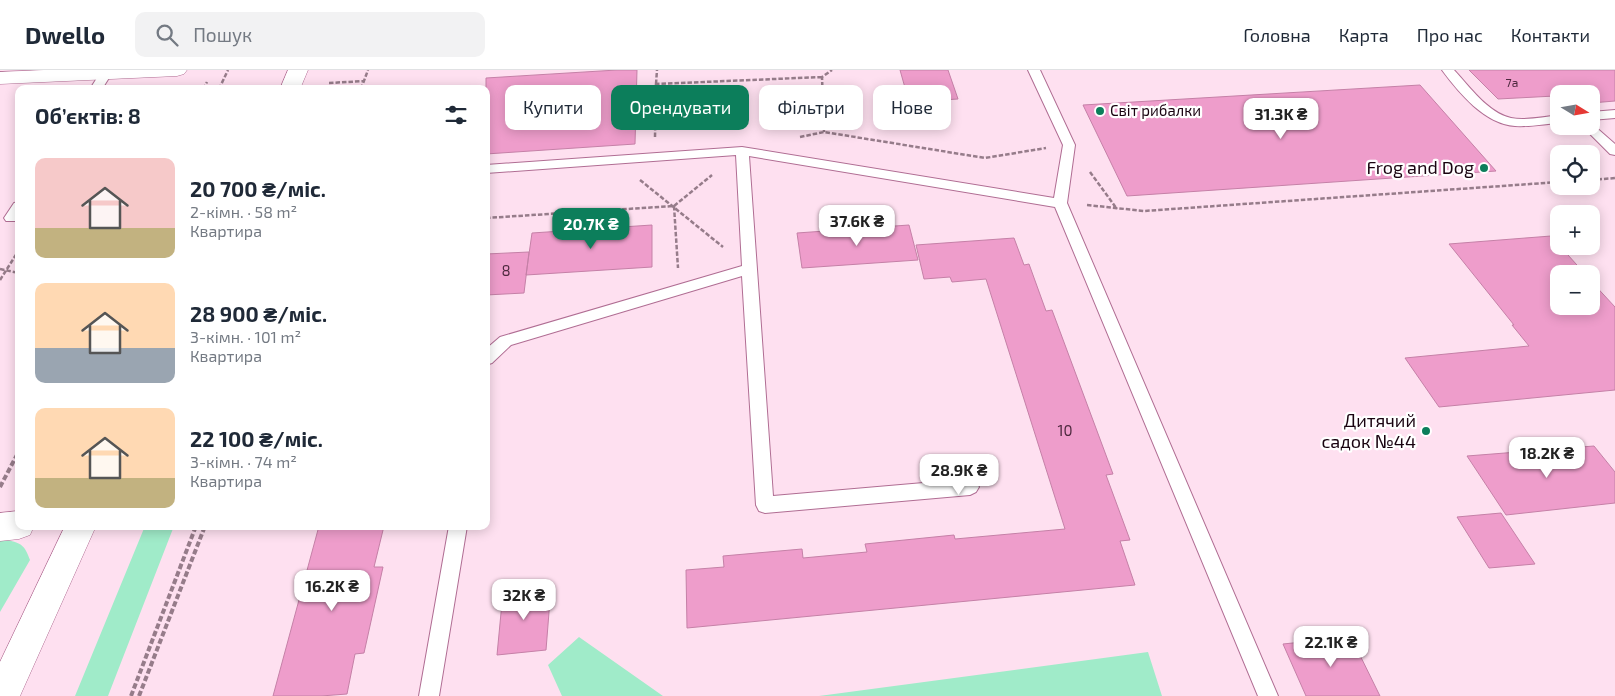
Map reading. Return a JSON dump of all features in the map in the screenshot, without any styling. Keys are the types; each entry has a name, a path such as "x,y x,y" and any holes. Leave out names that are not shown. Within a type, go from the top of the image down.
{"street":[{"path":"0,78 101,81 177,70"},
{"path":"292,85 298,70"},
{"path":"0,527 15,525"},
{"path":"2,696 79,530"}],"lane":[{"path":"1034,70 1069,145 1060,203 1268,696"},
{"path":"1448,70 1487,111 1505,120 1522,122 1550,120"},
{"path":"1600,115 1615,114"},
{"path":"1598,135 1615,151"},
{"path":"490,169 742,151 1060,203"},
{"path":"742,151 765,505 970,488"},
{"path":"490,355 506,341 749,269"},
{"path":"430,696 457,530"}],"path":[{"path":"221,85 228,70"},
{"path":"362,85 368,70"},
{"path":"654,157 657,70"},
{"path":"656,84 822,78 832,70"},
{"path":"822,78 824,132 985,158 1069,145"},
{"path":"329,83 364,81"},
{"path":"490,218 674,206 742,151"},
{"path":"614,160 674,206 749,269"},
{"path":"1600,179 1615,178"},
{"path":"1060,203 1144,211 1550,183"},
{"path":"674,206 679,290"},
{"path":"0,280 15,256"},
{"path":"0,269 15,272"},
{"path":"0,487 15,459"},
{"path":"130,696 194,530"},
{"path":"139,696 203,530"}],"green space":[{"path":"143,530 172,530 108,696 75,696"},
{"path":"7,540 22,546 30,560 0,612 0,541"},
{"path":"579,637 663,696 562,696 548,665"},
{"path":"1148,652 1162,696 819,696"}],"building":[{"path":"637,70 637,85 611,85 611,130 635,130 635,144 490,154 490,85 486,85 486,78"},
{"path":"900,70 948,70 958,99 951,99 951,85 904,85"},
{"path":"1469,70 1615,70 1615,101 1600,102 1600,85 1550,85 1550,96 1498,99"},
{"path":"1420,85 1496,171 1127,196 1083,105"},
{"path":"652,225 652,267 526,275 532,233"},
{"path":"909,225 918,260 802,268 797,233"},
{"path":"1550,236 1550,255 1568,255 1577,265 1550,265 1550,315 1600,315 1600,291 1615,307 1615,390 1439,407 1405,358 1529,346 1449,244"},
{"path":"1014,238 1024,265 1029,264 1046,311 1052,310 1113,474 1106,475 1130,540 1120,541 1135,585 687,628 686,570 724,567 723,556 802,549 803,558 867,552 865,544 954,535 955,539 1065,529 986,279 952,282 950,277 924,279 916,245"},
{"path":"529,252 524,293 490,295 490,254"},
{"path":"1594,446 1615,472 1615,503 1506,515 1467,456"},
{"path":"1501,513 1535,564 1489,568 1457,517"},
{"path":"318,530 383,530 374,567 383,567 364,653 355,654 347,694 273,696"},
{"path":"551,587 546,650 497,655 503,592"},
{"path":"1351,637 1380,696 1306,696 1283,644"}],"place":[{"name":"Світ рибалки","path":"1100,111"},
{"name":"Frog and Dog","path":"1484,168"},
{"name":"Дитячий садок №44","path":"1426,431"}]}
